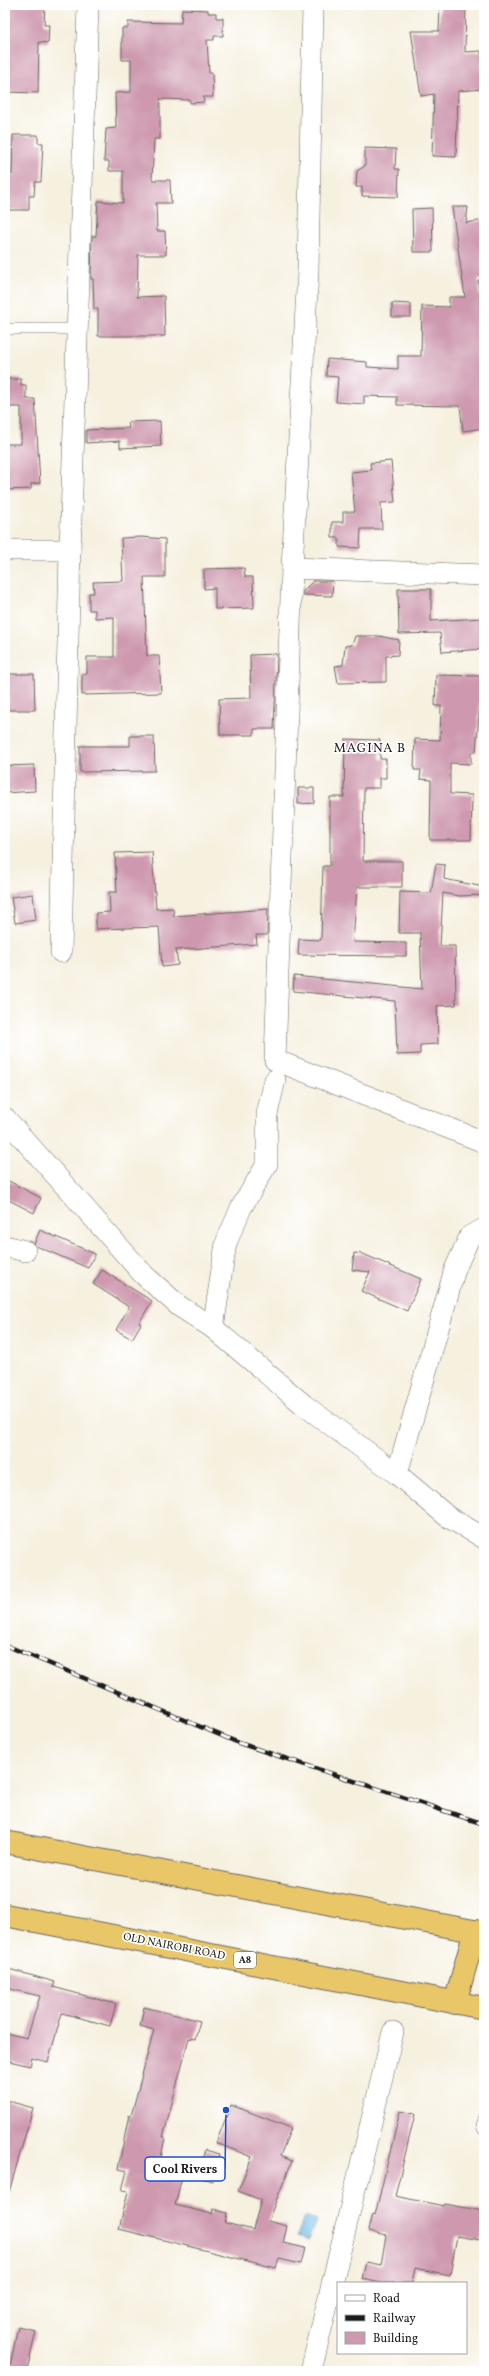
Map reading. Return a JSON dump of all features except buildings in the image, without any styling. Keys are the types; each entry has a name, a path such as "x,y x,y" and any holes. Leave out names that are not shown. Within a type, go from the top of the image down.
{"highway":[{"path":"5,1842 479,1932 455,2003"},
{"name":"OLD NAIROBI ROAD","path":"5,1914 484,2008"}],"street":[{"path":"61,952 70,550 88,5"},
{"path":"313,5 308,271 292,568 275,1060 484,1142"},
{"path":"5,550 70,550"},
{"path":"292,568 484,575"},
{"path":"213,1328 226,1243 241,1208 267,1164 267,1114 275,1080"},
{"path":"5,1118 144,1276 179,1306 213,1328 304,1405 397,1474 448,1517 484,1538"},
{"path":"397,1474 455,1269 470,1236 484,1229"},
{"path":"311,2371 393,2032"}],"lane":[{"path":"5,329 77,329"},
{"path":"484,2118 482,2126 484,2130"}],"water":[{"path":"304,2216 316,2220 309,2240 297,2236"}],"railway":[{"path":"5,1645 239,1743 484,1824"}],"place":[{"name":"Cool Rivers","path":"226,2110"}],"district":[{"name":"MAGINA B","path":"370,749"}]}
